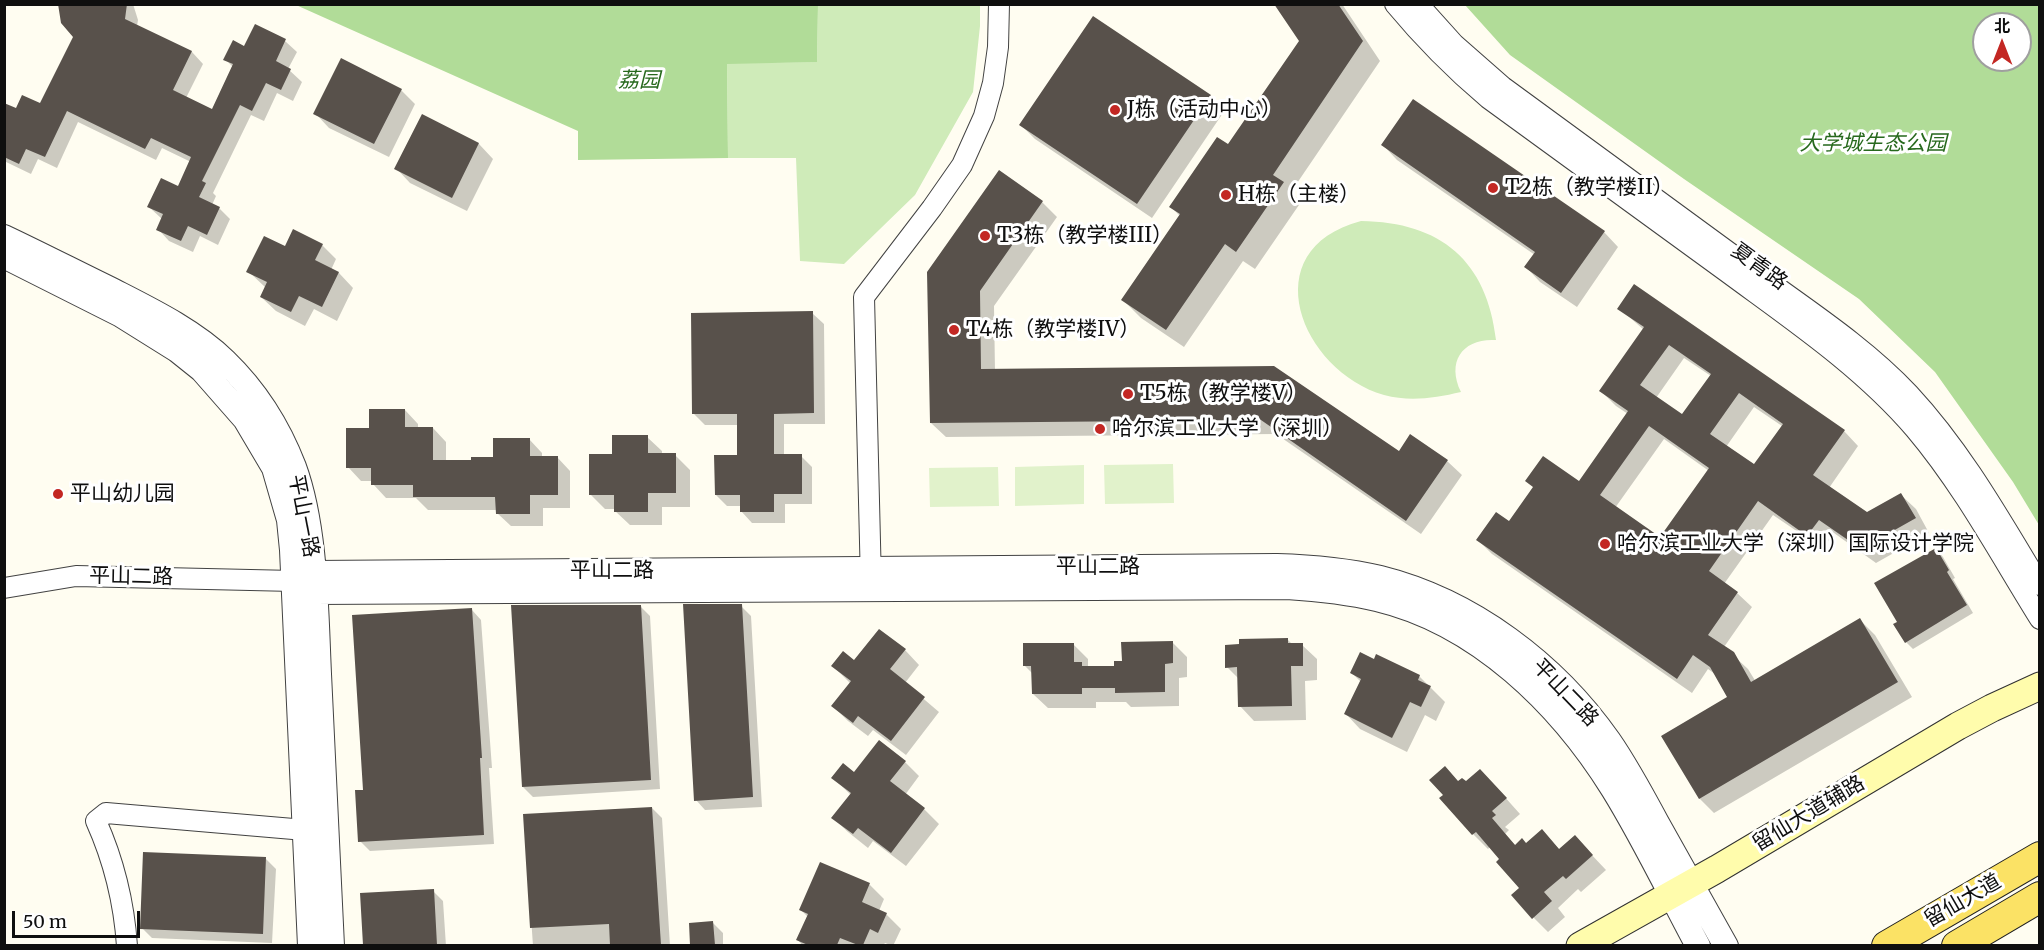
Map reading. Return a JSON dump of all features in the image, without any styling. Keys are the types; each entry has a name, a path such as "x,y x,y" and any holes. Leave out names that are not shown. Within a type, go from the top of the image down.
{"main road":[{"name":"留仙大道辅路","path":"1609,945 1684,895 1958,726 2040,686"},
{"name":"留仙大道辅路","path":"1580,945 1684,895 1972,735 2040,703"},
{"name":"留仙大道","path":"1887,945 2040,857"},
{"name":"留仙大道","path":"1957,945 2040,897"}],"street":[{"path":"870,579 864,297 962,165 984,116 993,83 998,47 999,4"},
{"name":"夏青路","path":"1395,4 1435,51 1488,98 1797,324 1857,371 1914,429 1937,457 1967,501 2040,620"},
{"name":"夏青路","path":"1418,4 1454,44 1503,87 1840,334 1908,393 1945,436 1965,464 2040,585"},
{"name":"平山一路","path":"4,237 145,307 200,341 246,384 280,436 294,467 308,525 305,831 310,945"},
{"name":"平山一路","path":"4,256 121,315 148,331 202,370 245,419 274,468 307,582 332,945"},
{"name":"平山二路","path":"4,588 76,576 307,582 870,579 1296,567 1347,571 1414,589 1453,606 1515,644 1551,674 1582,706 1609,741 1632,777 1684,895 1698,945"},
{"path":"127,945 124,910 109,849 96,821 106,813 305,831"},
{"name":"平山二路","path":"1684,895 1726,945"}],"green space":[{"name":"荔园","path":"296,5 818,5 817,62 727,64 728,158 578,160 578,131"},
{"path":"818,5 980,5 973,92 915,195 844,264 800,261 796,158 728,158 727,63 817,62"},
{"name":"大学城生态公园","path":"1465,5 2039,5 2039,525 2013,482 1935,372 1859,299 1684,179 1510,55"},
{"path":"1361,221 1389,223 1415,229 1436,238 1455,251 1470,268 1482,288 1491,312 1496,340 1474,343 1460,354 1456,371 1461,392 1422,398 1384,395 1355,382 1330,362 1312,337 1300,310 1298,282 1307,257 1327,236"},
{"path":"1173,464 1174,503 1105,504 1104,465"},
{"path":"1084,465 1084,504 1015,506 1015,467"},
{"path":"998,467 999,506 930,507 929,468"}],"building":[{"path":"58,4 127,4 125,19 192,51 173,90 212,109 233,64 223,60 233,40 244,46 255,24 286,39 276,61 291,69 281,90 266,83 252,111 240,105 202,181 206,183 199,197 220,207 207,235 188,226 181,241 156,230 163,214 147,207 161,178 178,186 191,157 151,138 145,149 67,111 45,157 26,149 19,164 4,157 4,103 16,108 22,95 40,103 73,37 61,23"},
{"name":"H栋（主楼）","path":"1274,4 1338,4 1363,41 1273,175 1284,182 1236,252 1225,244 1166,330 1121,300 1180,214 1169,207 1217,137 1228,144 1299,41"},
{"name":"J栋（活动中心）","path":"1093,16 1211,95 1137,204 1019,125"},
{"path":"341,58 402,89 374,144 313,114"},
{"name":"T2栋（教学楼II）","path":"1413,99 1605,231 1561,293 1524,267 1535,252 1381,145"},
{"path":"422,114 479,143 452,198 394,169"},
{"path":"999,170 1043,201 980,291 981,369 1274,366 1399,451 1410,434 1448,460 1406,521 1261,420 930,423 927,272"},
{"path":"293,229 323,244 315,260 339,272 322,307 299,296 291,312 260,297 267,282 246,272 264,236 285,246"},
{"name":"哈尔滨工业大学（深圳）国际设计学院","path":"1634,284 1845,430 1813,475 1867,512 1901,493 1916,518 1861,549 1819,520 1807,536 1758,501 1709,571 1738,592 1708,635 1734,652 1751,682 1860,618 1898,682 1699,799 1661,736 1727,697 1710,667 1693,655 1677,679 1476,540 1496,512 1509,521 1533,487 1525,481 1543,456 1579,481 1628,411 1599,391 1644,327 1617,309","holes":["1669,345 1711,374 1682,414 1640,385","1739,393 1783,424 1754,464 1710,434","1649,426 1709,468 1660,537 1600,495"]},
{"path":"813,311 814,413 774,414 774,454 802,454 802,494 774,494 774,512 740,512 740,495 715,495 714,455 737,455 737,414 692,414 691,313"},
{"path":"369,409 405,409 405,427 433,427 433,460 471,460 471,457 493,457 493,438 530,438 530,456 558,456 558,495 530,495 530,514 496,514 495,497 413,497 413,485 371,485 371,468 346,468 346,428 369,428"},
{"path":"612,435 648,435 648,453 676,453 676,493 648,493 648,512 614,512 614,495 589,495 589,454 612,454"},
{"path":"1936,548 1949,570 1947,572 1967,605 1905,643 1893,624 1897,622 1874,583"},
{"path":"683,604 742,604 753,797 694,801"},
{"path":"511,605 641,605 651,780 522,787"},
{"path":"472,608 482,758 480,758 484,835 358,842 355,790 363,790 352,615"},
{"path":"879,629 906,649 890,669 925,697 891,741 858,716 853,723 831,706 851,681 831,666 843,651 854,660"},
{"path":"1288,638 1288,643 1303,643 1303,666 1291,666 1292,706 1238,707 1237,667 1225,668 1225,645 1239,644 1239,639"},
{"path":"1173,641 1173,663 1165,664 1165,692 1115,693 1115,688 1082,688 1082,694 1032,694 1031,666 1023,666 1023,643 1074,643 1074,662 1082,662 1082,666 1114,666 1114,661 1122,661 1121,642"},
{"path":"1360,652 1374,659 1376,654 1420,675 1418,680 1431,686 1421,707 1410,702 1392,738 1344,714 1361,679 1350,673"},
{"path":"879,740 906,761 890,781 925,808 891,853 858,828 853,834 831,818 851,793 831,778 843,763 854,772"},
{"path":"1445,766 1458,781 1462,778 1466,781 1480,769 1507,798 1492,811 1496,815 1492,818 1515,845 1522,838 1526,843 1542,829 1559,849 1575,835 1593,855 1566,879 1563,876 1544,892 1552,901 1532,919 1511,895 1519,888 1496,862 1499,859 1476,832 1472,835 1439,798 1443,795 1429,780"},
{"path":"652,807 661,945 610,945 609,924 530,928 523,814"},
{"path":"143,852 266,857 263,934 140,929"},
{"path":"820,862 870,883 862,902 887,913 878,933 870,929 863,945 840,938 837,945 808,945 796,940 808,914 799,910"},
{"path":"434,889 437,945 363,945 360,893"},
{"path":"713,921 715,945 690,945 689,923"}],"place":[{"name":"J栋（活动中心）","path":"1115,110"},
{"name":"T2栋（教学楼II）","path":"1493,188"},
{"name":"H栋（主楼）","path":"1226,195"},
{"name":"T3栋（教学楼III）","path":"985,236"},
{"name":"T4栋（教学楼IV）","path":"954,330"},
{"name":"T5栋（教学楼V）","path":"1128,394"},
{"name":"哈尔滨工业大学（深圳）","path":"1100,429"},
{"name":"平山幼儿园","path":"58,494"},
{"name":"哈尔滨工业大学（深圳）国际设计学院","path":"1605,544"}]}
